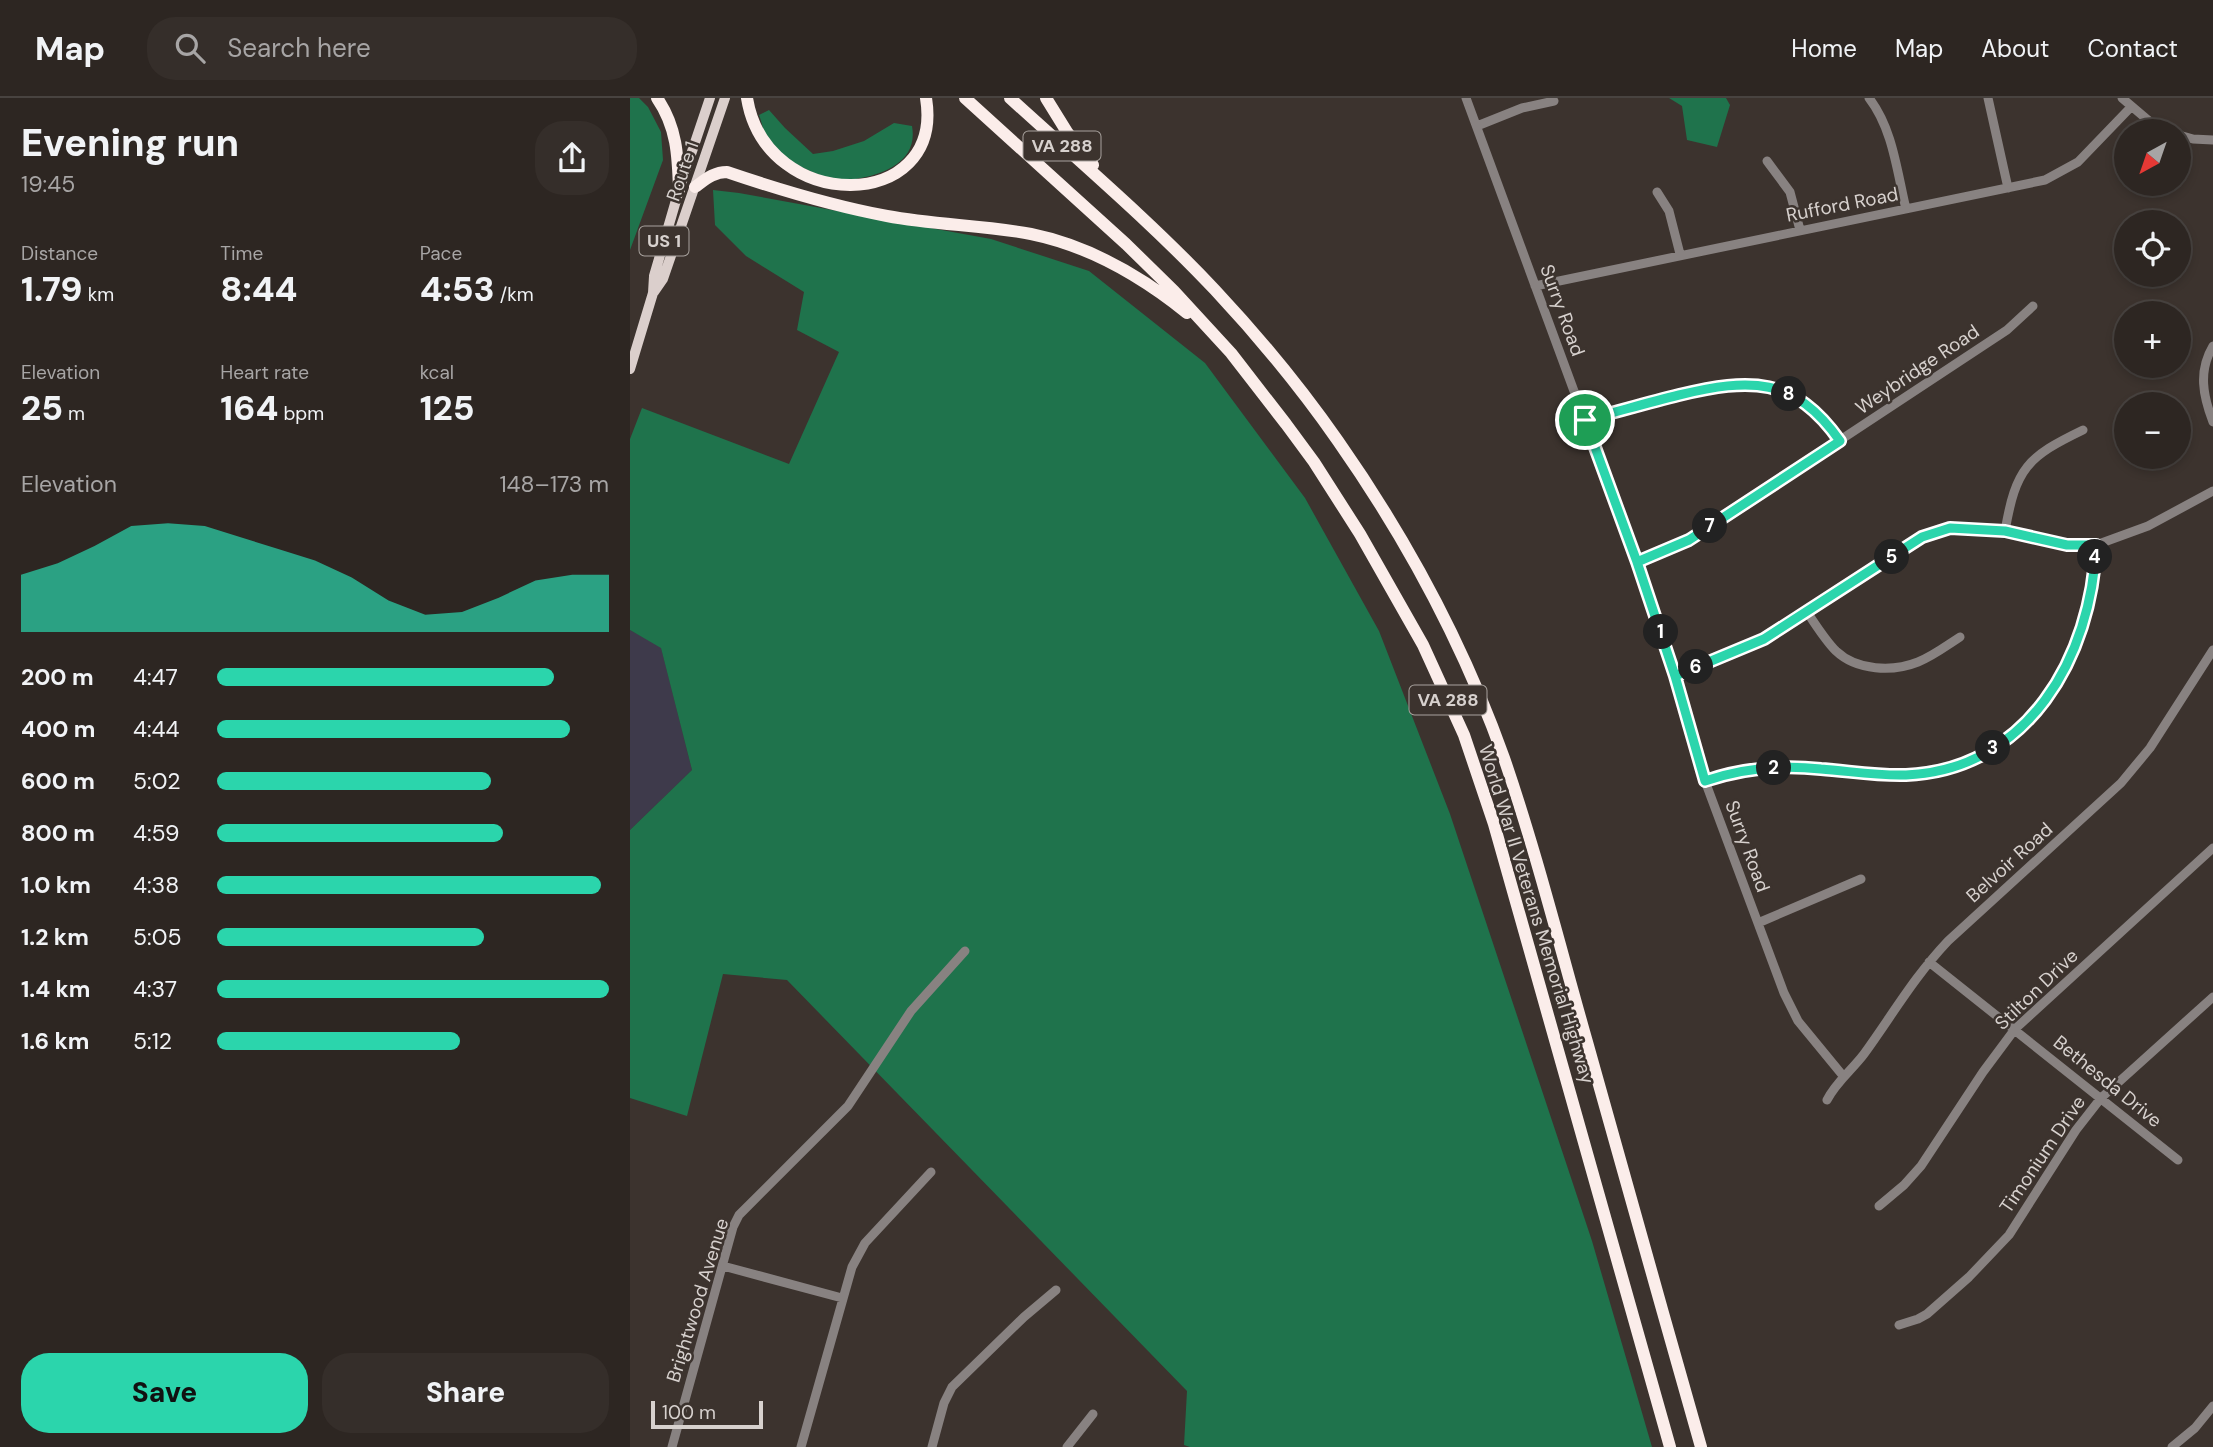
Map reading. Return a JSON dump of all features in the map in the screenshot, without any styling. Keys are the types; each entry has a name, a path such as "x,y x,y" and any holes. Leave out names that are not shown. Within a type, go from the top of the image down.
{"highway":[{"path":"657,98 674,131 679,190"},
{"path":"747,98 754,126 777,157 799,173 844,185 884,179 895,174 910,161 927,131 926,98"},
{"name":"World War II Veterans Memorial Highway","path":"965,98 1126,244 1202,319 1231,353 1286,424 1340,502 1423,645 1464,735 1508,871 1670,1447"},
{"name":"World War II Veterans Memorial Highway","path":"1010,98 1190,265 1287,374 1332,432 1375,497 1439,608 1469,672 1502,754 1535,857 1701,1447"},
{"path":"1046,98 1067,132 1114,193"},
{"path":"695,187 712,175 727,172 815,200 855,209 924,222 1006,230 1045,237 1113,263 1154,288 1187,314 1202,319"}],"main road":[{"name":"Route 1","path":"630,369 653,293 654,276 679,190 710,98"},
{"name":"Route 1","path":"653,293 663,279 725,98"}],"street":[{"name":"Surry Road","path":"1466,98 1637,562 1675,676 1705,781 1784,993 1798,1021 1844,1077"},
{"path":"1869,98 1889,137 1906,209"},
{"path":"1988,98 2008,188"},
{"path":"2122,98 2146,119"},
{"path":"1477,126 1522,108 1554,101"},
{"name":"Rufford Road","path":"1535,286 2045,180 2078,162 2131,107"},
{"path":"2191,138 2213,140"},
{"path":"1767,161 1790,192 1800,230"},
{"path":"1657,192 1669,211 1680,254"},
{"name":"Weybridge Road","path":"1637,562 1689,540 2007,330 2033,306"},
{"path":"2213,346 2204,365 2203,379 2207,406 2213,422"},
{"path":"1585,420 1688,393 1733,384 1758,385 1785,393 1807,404 1826,422 1840,441"},
{"path":"2005,531 2017,485 2029,464 2048,447 2084,430"},
{"path":"1675,676 1764,639 1922,537 1950,528 2005,531 2067,545 2096,545 2148,526 2213,491"},
{"path":"1705,781 1731,773 1782,768 1921,774 1955,766 1988,752 2026,722 2064,673 2078,641 2087,608 2096,545"},
{"path":"1807,612 1828,642 1845,658 1875,667 1889,668 1916,663 1960,637"},
{"name":"Belvoir Road","path":"1827,1100 1865,1052 1928,962 2122,783 2150,748 2213,650"},
{"name":"Stilton Drive","path":"1879,1206 1921,1166 1983,1072 2015,1030 2213,848"},
{"path":"1758,923 1861,879"},
{"name":"Brightwood Avenue","path":"672,1447 733,1227 746,1207 848,1106 911,1011 965,951"},
{"name":"Bethesda Drive","path":"1928,962 2178,1160"},
{"name":"Timonium Drive","path":"1899,1325 1927,1314 1992,1254 2024,1214 2076,1130 2101,1098 2213,997"},
{"path":"801,1447 852,1267 865,1242 931,1172"},
{"path":"723,1266 842,1298"},
{"path":"932,1447 951,1388 1056,1290"},
{"path":"2172,1447 2195,1428 2213,1406"},
{"path":"1067,1447 1093,1415"}],"shaded area":[{"path":"630,630 661,647 692,770 630,830"}],"green space":[{"path":"630,98 639,98 648,107 661,132 663,160 630,250"},
{"path":"1669,98 1726,98 1730,105 1717,147 1687,140 1682,106"},
{"path":"769,110 813,154 864,141 894,123 912,126 913,138 906,156 891,168 861,178 831,178 800,166 773,147 759,115"},
{"path":"713,190 991,239 1089,271 1205,363 1305,498 1379,631 1450,814 1592,1241 1652,1447 1184,1445 1187,1391 787,980 723,974 687,1116 630,1098 630,830 692,770 661,648 630,630 630,439 642,408 789,464 839,352 797,330 804,292 746,256 715,225"}],"route":[{"path":"1585,420 1675,676 1705,781 1731,773 1782,768 1904,775 1955,766 1988,752 2017,731 2040,707 2064,673 2078,641 2087,608 2096,545 2067,545 2005,531 1950,528 1922,537 1764,639 1675,676 1637,562 1689,540 1840,441 1826,422 1807,404 1785,393 1758,385 1733,384 1688,393 1585,420"}]}
